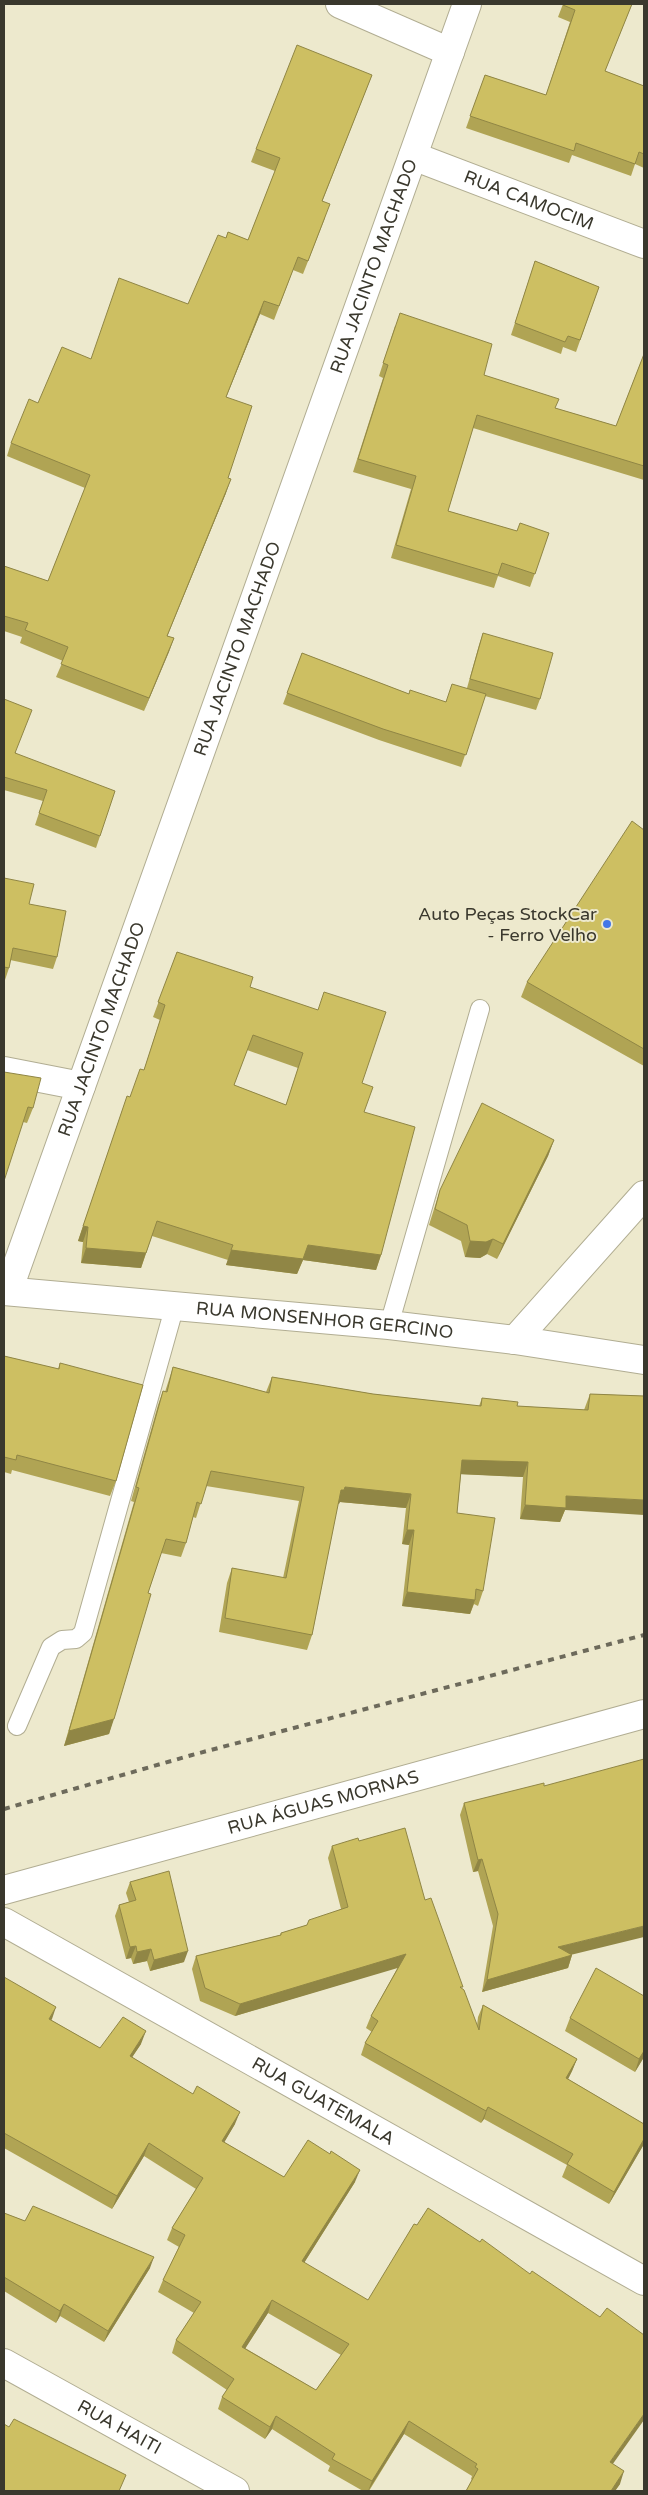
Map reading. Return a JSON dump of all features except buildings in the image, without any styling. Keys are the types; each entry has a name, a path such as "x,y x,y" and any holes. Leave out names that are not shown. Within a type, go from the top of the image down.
{"street":[{"path":"340,4 450,52"},
{"name":"RUA JACINTO MACHADO","path":"6,1291 467,4"},
{"name":"RUA CAMOCIM","path":"413,156 644,244"},
{"path":"4,1071 81,1086"},
{"path":"515,1340 644,1195"},
{"name":"RUA MONSENHOR GERCINO","path":"6,1291 389,1325 515,1340 644,1360"},
{"name":"RUA ÁGUAS MORNAS","path":"4,1890 644,1714"},
{"name":"RUA GUATEMALA","path":"4,1922 644,2281"},
{"name":"RUA HAITI","path":"4,2363 235,2491"}],"lane":[{"path":"389,1325 480,1009"},
{"path":"17,1726 51,1647 62,1640 76,1640 83,1633 175,1305"}],"railway":[{"path":"4,1809 192,1755 644,1635"}],"place":[{"name":"Auto Peças StockCar - Ferro Velho","path":"607,924"}]}
